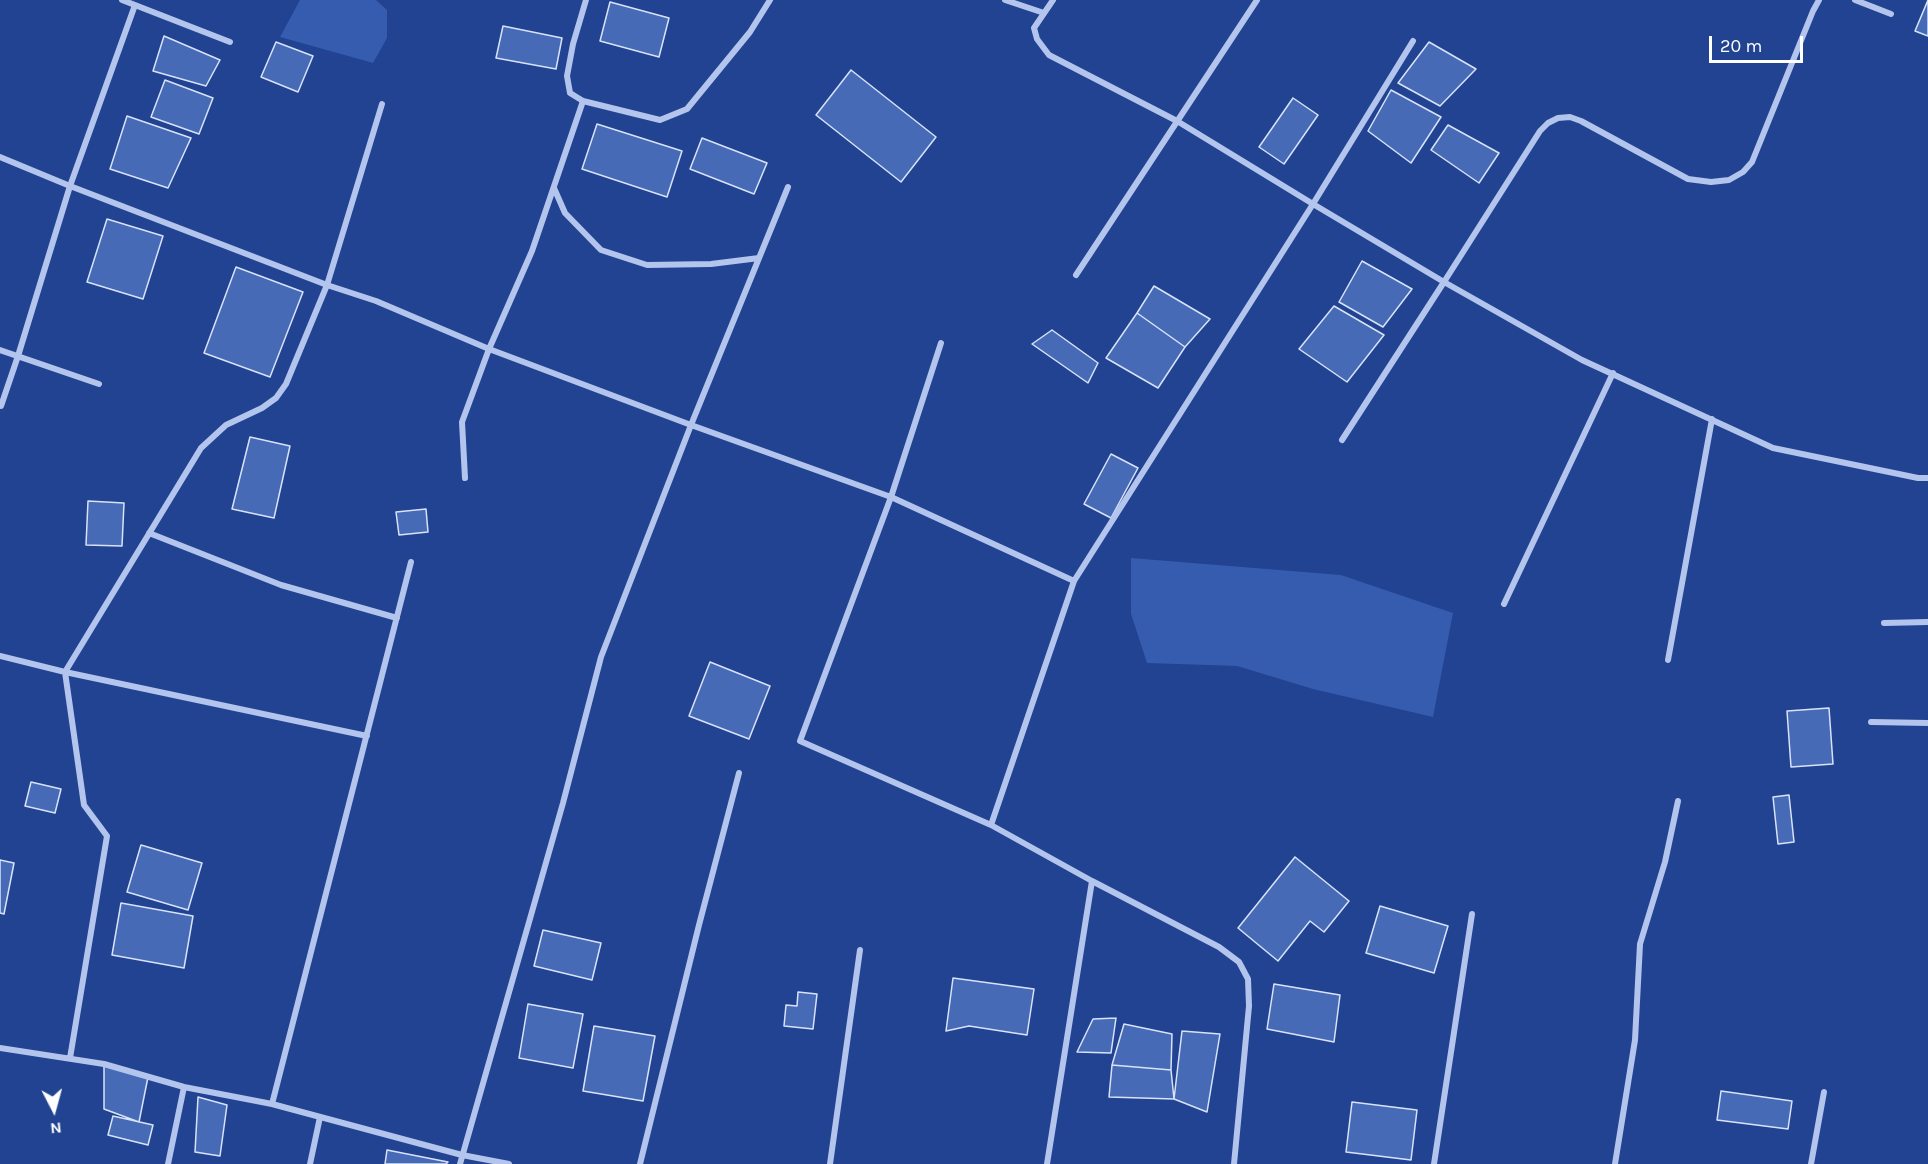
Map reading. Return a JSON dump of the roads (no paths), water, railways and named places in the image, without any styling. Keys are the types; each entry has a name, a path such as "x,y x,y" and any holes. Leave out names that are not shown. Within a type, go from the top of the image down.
{"street":[{"path":"122,0 230,42"},
{"path":"586,0 573,44 567,76 570,93 583,101 660,120 687,109 750,32 770,0"},
{"path":"1005,0 1044,13"},
{"path":"1053,0 1034,28 1037,39 1049,56 1177,121 1444,282 1582,360 1773,448 1918,478 1928,478"},
{"path":"1076,275 1257,0"},
{"path":"1342,440 1540,131 1548,123 1558,118 1570,117 1688,179 1711,182 1729,180 1743,172 1752,162 1819,0"},
{"path":"1855,0 1891,14"},
{"path":"1,406 70,186 135,5"},
{"path":"992,825 1074,581 1313,204 1413,41"},
{"path":"465,478 462,422 489,349 532,251 583,101"},
{"path":"70,1058 107,836 84,805 65,672 201,448 226,425 262,408 276,398 286,384 327,285 382,104"},
{"path":"0,157 327,285 376,301 489,349 891,497 1074,581"},
{"path":"460,1164 563,803 601,657 691,425 788,187"},
{"path":"554,188 566,213 601,250 647,265 711,264 759,258"},
{"path":"941,343 891,497 800,741 992,825 1092,881 1219,947 1239,962 1248,979 1249,1006 1234,1164"},
{"path":"0,350 99,384"},
{"path":"1504,604 1612,373"},
{"path":"1668,660 1712,419"},
{"path":"149,533 281,585 397,618"},
{"path":"272,1104 411,562"},
{"path":"1884,623 1928,622"},
{"path":"0,656 367,736"},
{"path":"1871,722 1928,723"},
{"path":"640,1164 739,773"},
{"path":"1615,1164 1635,1040 1640,944 1665,862 1678,801"},
{"path":"1047,1164 1092,881"},
{"path":"1434,1164 1472,914"},
{"path":"830,1164 860,950"},
{"path":"0,1048 104,1064 184,1087 272,1104 462,1155 509,1164"},
{"path":"168,1164 184,1087"},
{"path":"1811,1164 1824,1092"},
{"path":"310,1164 320,1117"}]}
